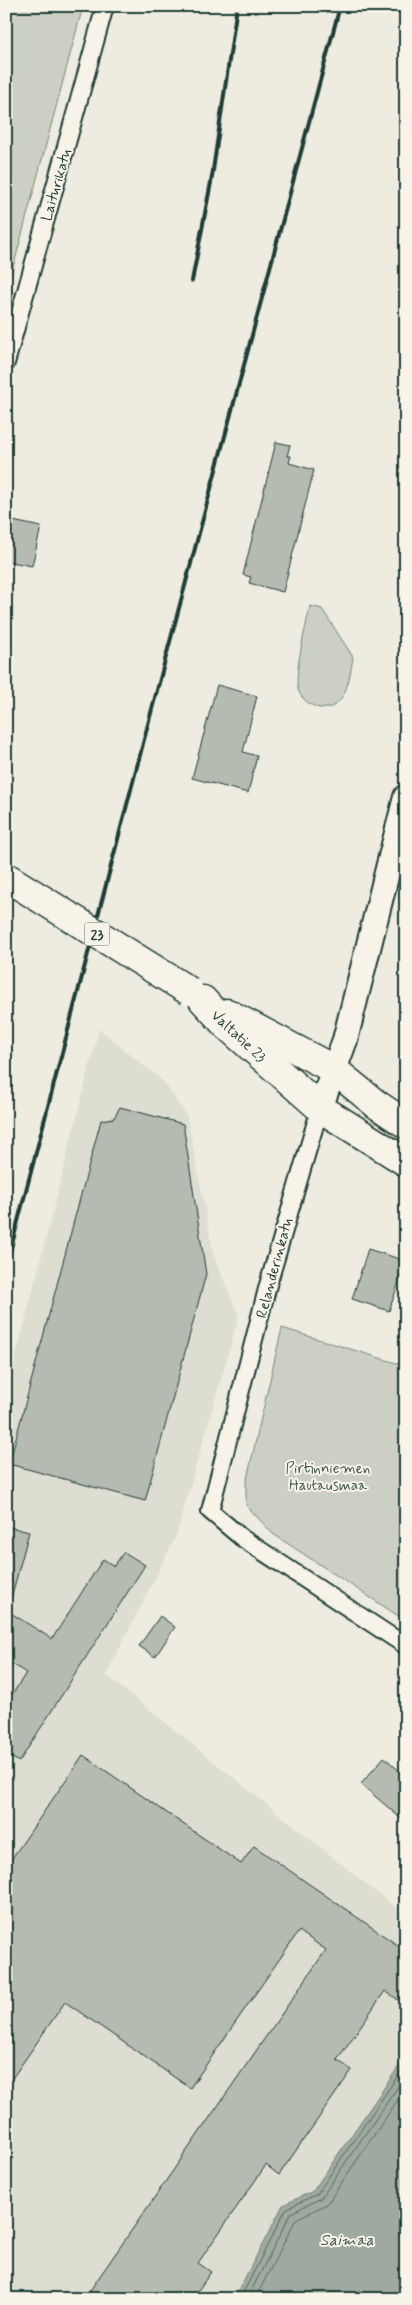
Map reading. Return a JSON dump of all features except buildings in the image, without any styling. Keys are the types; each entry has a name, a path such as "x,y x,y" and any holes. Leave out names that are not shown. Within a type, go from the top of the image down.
{"highway":[{"name":"Valtatie 23","path":"6,877 196,995 333,1070"},
{"name":"Valtatie 23","path":"196,995 226,1025 320,1108"},
{"name":"23","path":"333,1070 376,1104 406,1124"},
{"name":"23","path":"320,1108 406,1162"}],"main road":[{"name":"Relanderinkatu","path":"320,1108 344,1040 406,797"}],"street":[{"name":"Laiturikatu","path":"6,363 105,6"},
{"name":"Relanderinkatu","path":"320,1108 268,1286 210,1511 242,1538 406,1646"}],"shaded area":[{"path":"99,1029 163,1081 187,1116 214,1257 239,1316 176,1536 106,1675 406,1916 406,2056 313,2191 283,2205 234,2299 6,2299 6,1396"}],"green space":[{"path":"6,6 83,6 6,294"},
{"path":"310,606 322,609 353,657 348,684 344,693 334,706 326,708 311,705 300,695 297,685 303,637"},
{"path":"406,1001 406,1052 400,1041"},
{"name":"Pirtinniemen Hautausmaa","path":"282,1328 406,1366 406,1621 273,1534 246,1505 246,1483"}],"water":[{"name":"Saimaa","path":"406,2056 406,2299 234,2299 283,2205 313,2191"}],"railway":[{"path":"192,281 212,177 237,6"},
{"path":"6,1267 152,709 340,6"}]}
